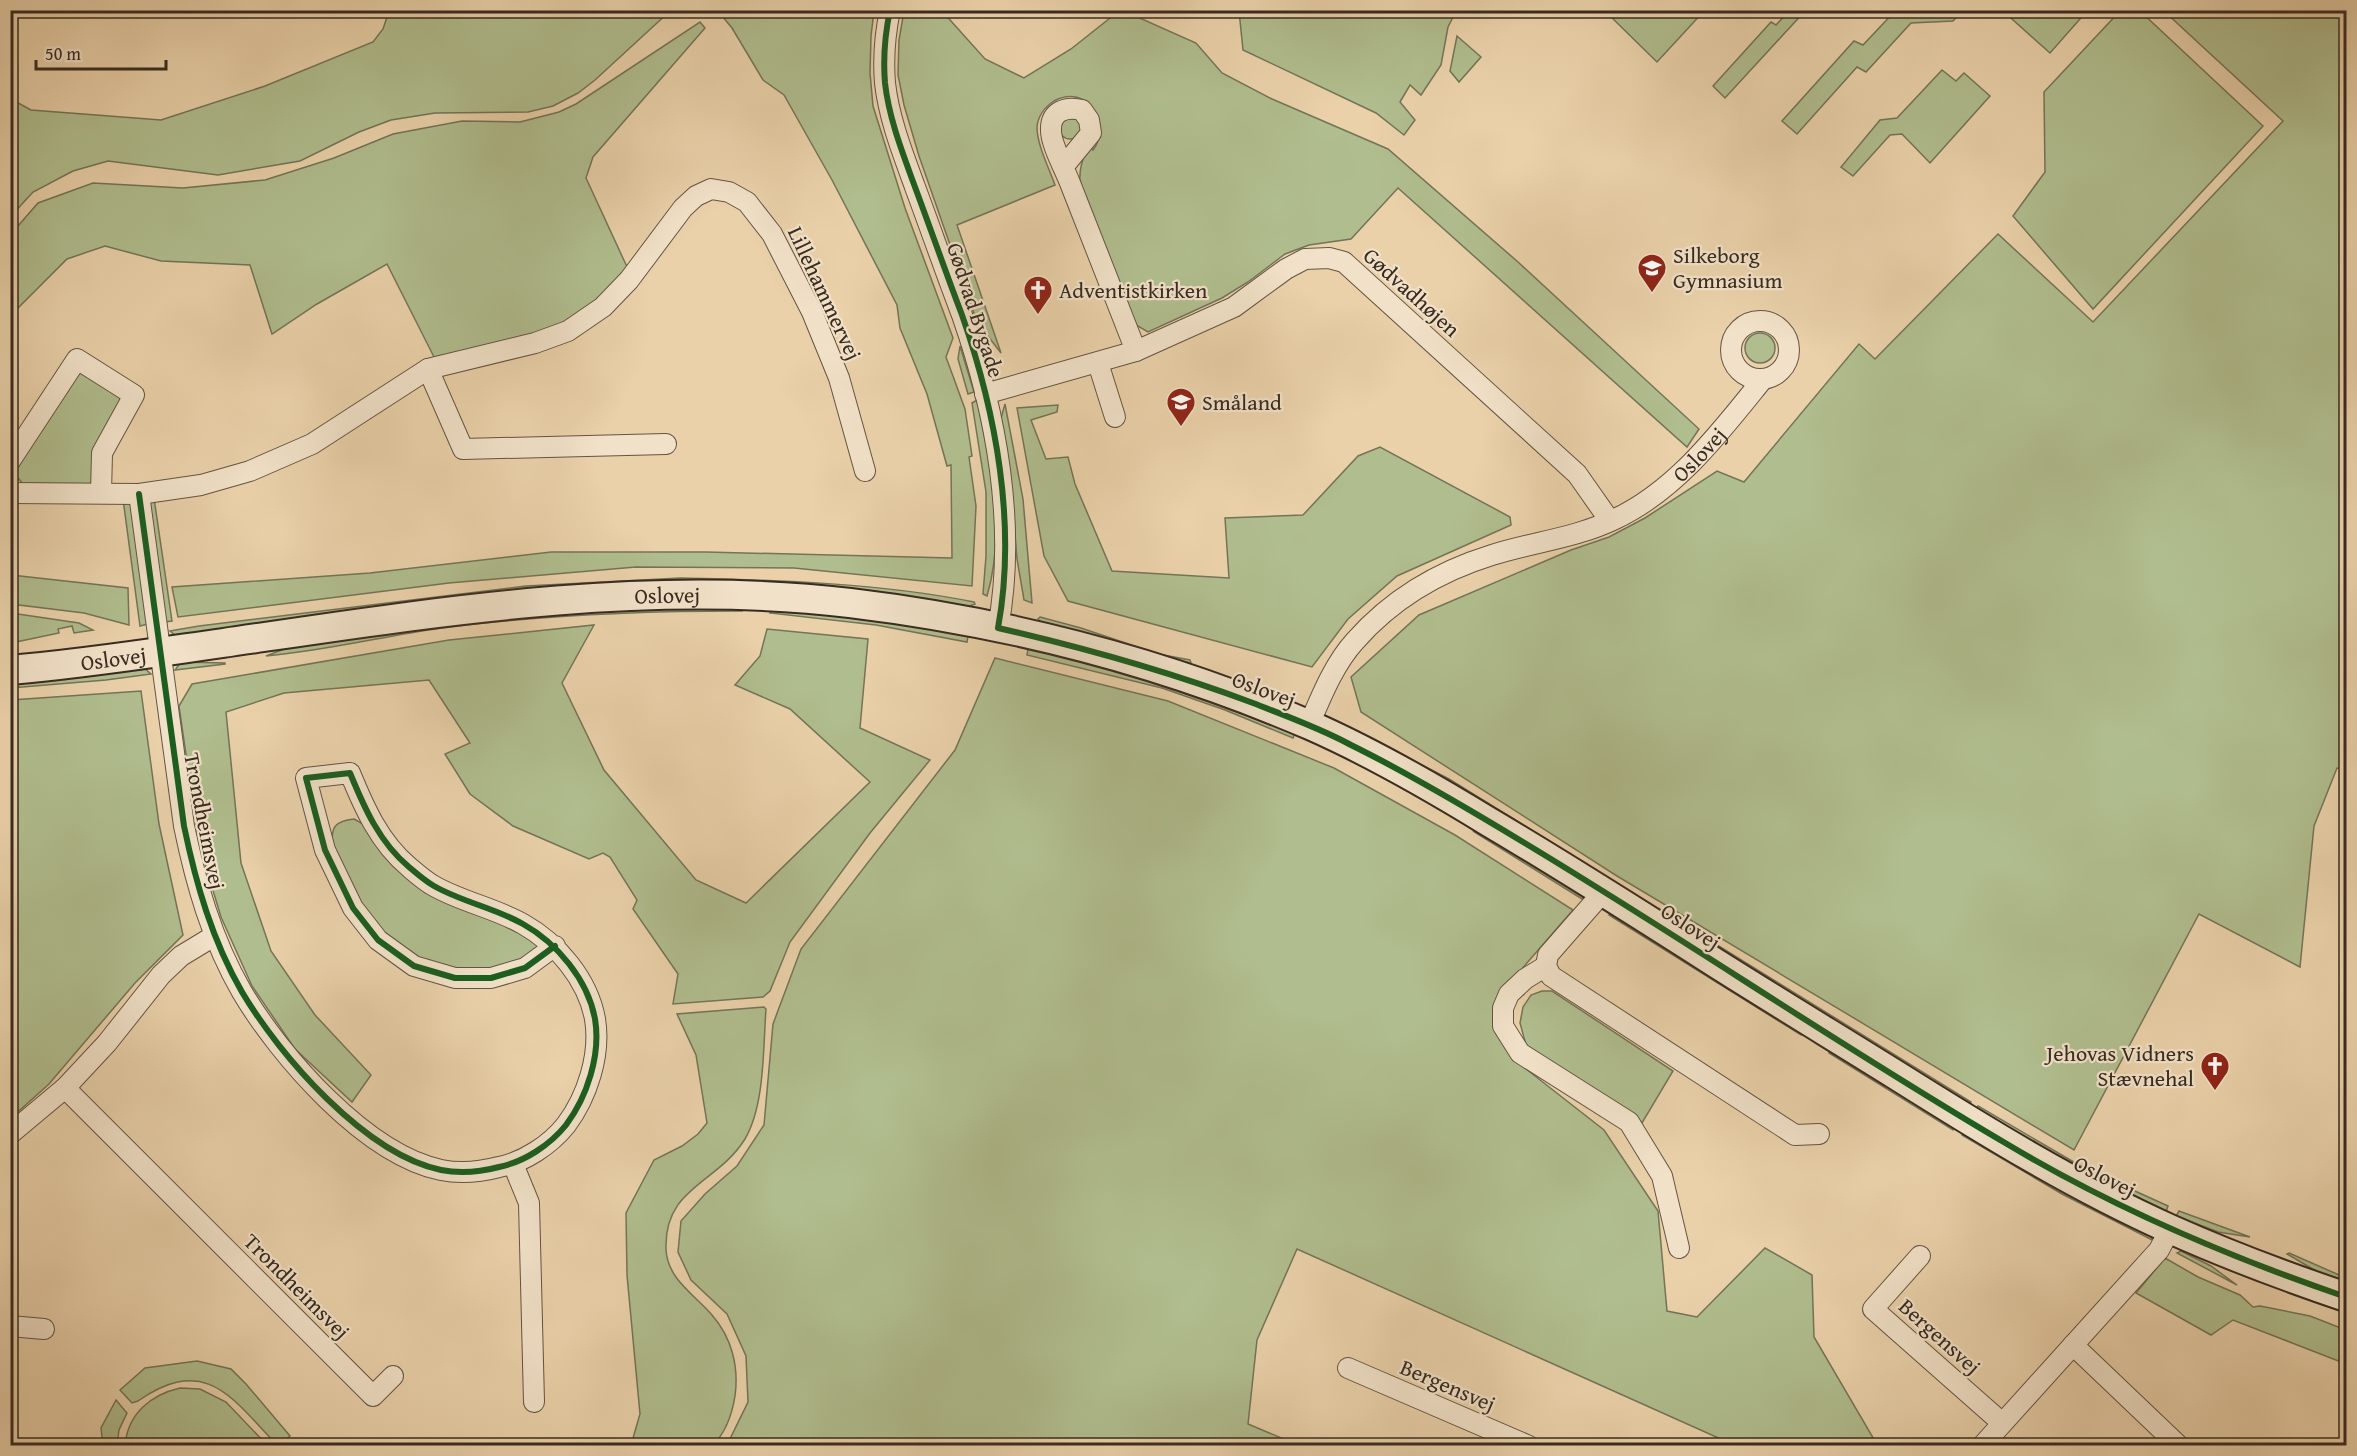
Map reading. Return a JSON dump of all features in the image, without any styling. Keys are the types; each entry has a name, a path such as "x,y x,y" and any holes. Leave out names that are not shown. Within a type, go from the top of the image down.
{"street":[{"name":"Gødvad Bygade","path":"890,10 885,34 885,83 897,136 963,319 985,393 1001,476 1004,524 1003,594 998,628"},
{"path":"1064,166 1136,351"},
{"name":"Lillehammervej","path":"10,493 139,494 201,485 250,471 312,444 428,369 535,343 568,331 603,307 629,280 682,208 711,189 729,192 747,202 772,234 812,312 839,378 865,471"},
{"name":"Gødvadhøjen","path":"985,393 1136,351 1234,307 1286,269 1305,259 1336,259 1344,262 1369,284 1577,474 1610,521"},
{"path":"10,461 77,359 134,395 102,453 101,493"},
{"path":"1098,363 1115,417"},
{"path":"428,369 463,449 666,444"},
{"name":"Oslovej","path":"1309,725 1333,673 1354,641 1414,589 1452,570 1493,555 1568,537 1610,521 1660,490 1692,462 1763,379"},
{"path":"139,494 161,652"},
{"name":"Oslovej","path":"10,670 161,652 366,623 578,598 647,595 754,596 846,603 923,614 1074,645 1149,666 1309,725 1351,744 1440,792 1604,891 1740,979 2009,1146 2170,1229 2346,1298"},
{"name":"Trondheimsvej","path":"161,652 184,826 195,878 214,936 241,990 272,1038 314,1086 374,1138 407,1158 441,1170 473,1173 513,1164 544,1146 565,1126 586,1092 594,1060 595,1020 576,974 555,946 523,924 434,886 406,865 369,819 350,772 306,778 325,850 353,908 378,940 414,966 455,978 491,978 525,968 555,946"},
{"path":"1604,891 1548,955 1546,966 1551,976 1795,1135 1820,1134"},
{"path":"10,1134 65,1088 107,1043 181,956 214,936"},
{"path":"1546,966 1525,979 1509,994 1503,1008 1503,1026 1520,1053 1629,1122 1662,1176 1679,1248"},
{"name":"Trondheimsvej","path":"65,1088 373,1396 393,1376"},
{"path":"513,1164 528,1203 534,1402"},
{"path":"1982,1446 2001,1422 2159,1250 2170,1229"},
{"name":"Bergensvej","path":"1920,1256 1873,1309 2001,1422"},
{"path":"10,1326 44,1329"},
{"path":"2073,1345 2179,1446"},
{"name":"Bergensvej","path":"1348,1368 1529,1446"}],"green space":[{"path":"1239,10 1456,11 1448,27 1441,65 1421,95 1410,85 1400,102 1415,120 1404,135 1376,113 1243,50"},
{"path":"1896,10 1962,11 1953,21 1911,23 1866,72 1857,67 1797,134 1782,121 1854,41 1863,45"},
{"path":"389,11 670,11 595,80 578,93 553,106 528,112 435,113 391,120 359,132 300,161 218,175 108,161 73,171 33,192 11,216 11,99 31,110 161,120 265,86 373,42 383,29"},
{"path":"718,11 874,11 870,73 873,106 905,208 953,338 946,357 965,409 976,506 972,586 794,568 636,567 449,583 178,617 172,587 370,573 551,552 706,552 952,558 951,465 947,466 927,394 900,328 897,305 832,180 784,95 763,80 732,28"},
{"path":"904,11 942,11 985,59 1024,78 1071,49 1119,11 1124,11 1196,43 1222,73 1272,99 1388,149 1518,262 1699,429 1687,447 1398,188 1351,239 1309,245 1285,254 1222,298 1148,332 1136,325 1080,184 1083,160 1089,146 1093,150 1100,128 1093,109 1086,101 1077,97 1066,97 1054,101 1042,112 1037,127 1039,141 1055,185 957,225 1001,353 977,322 919,156 904,105 898,75 899,40"},
{"path":"1605,11 1704,11 1657,62"},
{"path":"1789,11 1805,11 1725,98 1713,86 1771,22 1776,25"},
{"path":"2003,11 2087,11 2050,53"},
{"path":"2120,11 2140,11 2263,126 2093,309 2013,216 2045,172 2044,92"},
{"path":"2164,11 2346,11 2346,769 2337,768 2314,826 2300,967 2199,914 2074,1150 1617,876 1361,712 1351,677 1419,615 1571,550 1609,537 1645,518 1717,471 1744,482 1859,344 1875,359 1998,234 2093,322 2283,121"},
{"path":"700,22 705,28 593,157 586,178 628,269 608,292 573,320 530,337 435,359 387,264 317,304 272,334 250,265 161,261 105,246 67,259 18,308 11,302 11,234 38,203 93,183 183,188 265,180 334,158 393,134 462,121 520,122 559,112 576,104"},
{"path":"1457,36 1481,57 1459,82 1450,71"},
{"path":"1942,70 1956,81 1964,73 1990,96 1930,163 1902,134 1890,135 1853,176 1841,167 1880,120 1897,118"},
{"path":"1066,117 1074,117 1081,124 1081,132 1074,139 1066,139 1059,132 1059,124"},
{"path":"1760,333 1771,337 1775,348 1771,359 1760,363 1749,359 1745,348 1749,337"},
{"path":"960,346 974,392 968,394 958,359"},
{"path":"79,373 86,374 119,396 121,403 93,480 89,486 24,485 12,471 66,384"},
{"path":"977,400 991,473 996,522 993,572 987,596 983,594 986,556 986,492 972,403"},
{"path":"1005,404 1023,499 1032,603 1024,600 1017,559 1011,489 1001,418"},
{"path":"1058,405 1057,412 1031,420 1046,459 1068,457 1075,484 1112,571 1229,578 1225,518 1303,515 1358,456 1380,447 1510,517 1511,525 1397,576 1348,619 1312,667 1068,601 1044,556 1017,408"},
{"path":"154,498 172,621 164,622 148,505"},
{"path":"123,499 131,505 148,624 140,626"},
{"path":"11,575 128,588 129,625 84,613 11,604"},
{"path":"680,578 790,581 865,587 938,596 975,604 967,607 804,590 176,636 170,631 526,586"},
{"path":"735,607 741,611 591,615 516,620 420,631 310,651 266,656 292,646 518,613"},
{"path":"774,608 849,614 968,636 967,642 876,625 770,613"},
{"path":"11,613 79,623 93,630 74,633 72,626 58,629 59,633 11,643"},
{"path":"1040,617 1158,654 1190,660 1191,663 1151,656 1042,623 1038,619"},
{"path":"594,625 562,683 604,770 696,880 746,903 870,782 790,709 735,685 760,656 767,629 868,639 860,728 930,760 870,833 790,942 770,991 763,997 673,1004 678,974 633,909 637,900 610,857 603,853 589,859 513,826 470,794 445,754 470,743 429,680 284,693 226,712 241,863 271,951 315,1015 371,1075 352,1102 295,1049 252,986 221,917 199,844 179,706 192,684 449,640"},
{"path":"1028,649 1077,659 1160,682 1295,733 1293,738 1225,710 1162,688 1027,655"},
{"path":"995,658 1168,701 1334,768 1455,835 1573,910 1500,994 1494,1027 1512,1058 1604,1130 1658,1211 1667,1311 1697,1317 1765,1248 1812,1275 1814,1337 1875,1441 1869,1446 1734,1445 1297,1249 1257,1340 1248,1424 1298,1445 727,1445 748,1402 746,1356 727,1314 691,1280 678,1252 681,1221 705,1194 737,1166 764,1125 773,1024 801,949 955,750"},
{"path":"181,662 225,663 225,664 175,670"},
{"path":"143,667 151,674 11,688 11,680"},
{"path":"141,691 159,824 183,935 135,983 49,1084 11,1118 11,700"},
{"path":"1364,735 1449,779 1971,1102 1967,1107"},
{"path":"354,819 365,825 375,841 530,936 540,945 520,963 486,971 456,972 398,950 366,915 333,847 332,834 335,826 342,821"},
{"path":"1473,831 1512,849 1585,895 1582,899"},
{"path":"1613,913 1803,1030 1801,1035 1609,915"},
{"path":"1542,991 1552,991 1673,1071 1642,1123 1526,1045 1520,1023 1523,1007 1531,995"},
{"path":"764,1007 766,1009 762,1076 752,1125 745,1139 733,1154 683,1199 674,1212 668,1228 666,1249 671,1269 677,1278 712,1315 725,1333 735,1364 734,1403 722,1435 713,1445 631,1445 640,1414 627,1275 626,1213 654,1160 682,1146 698,1134 707,1123 696,1055 677,1014"},
{"path":"1832,1048 1955,1125 1953,1130 1829,1053"},
{"path":"1978,1106 2084,1168 2168,1206 2166,1212 2072,1168 1974,1111"},
{"path":"1962,1129 2151,1235 2152,1240 2062,1194 1962,1135"},
{"path":"2179,1211 2250,1237 2218,1232 2176,1216"},
{"path":"2181,1251 2211,1266 2237,1285 2177,1253"},
{"path":"2287,1254 2346,1278 2346,1283 2316,1271"},
{"path":"2165,1258 2198,1277 2240,1295 2253,1307 2260,1306 2310,1316 2346,1330 2346,1364 2233,1320 2211,1335 2136,1293"},
{"path":"197,1361 231,1369 290,1436 277,1445 231,1398 216,1387 200,1382 182,1381 162,1387 132,1403 120,1390 145,1368"},
{"path":"180,1388 200,1389 226,1402 267,1445 125,1445 131,1424 142,1408 159,1396"},
{"path":"116,1400 127,1413 119,1430 117,1445 103,1445 101,1428"}],"cycle path":[{"path":"890,10 884,65 893,123 974,352 985,390 1000,469 1005,549 998,628 1095,652 1190,681 1278,713 1339,739 1417,779 1502,829 1885,1070 2047,1167 2173,1230 2302,1282 2346,1297"},
{"path":"139,494 184,826 194,869 214,932 231,972 258,1017 278,1045 302,1072 355,1124 383,1144 412,1160 441,1170 478,1171 508,1165 527,1157 560,1132 574,1114 586,1089 596,1047 595,1019 586,990 569,964 559,952 548,941 523,924 445,892 415,872 398,857 381,835 350,773 306,778 325,850 353,908 378,940 414,966 455,978 491,978 525,968 555,946"}],"place":[{"name":"Silkeborg Gymnasium","path":"1652,294"},
{"name":"Adventistkirken","path":"1038,316"},
{"name":"Småland","path":"1181,428"},
{"name":"Jehovas Vidners Stævnehal","path":"2215,1092"}]}
